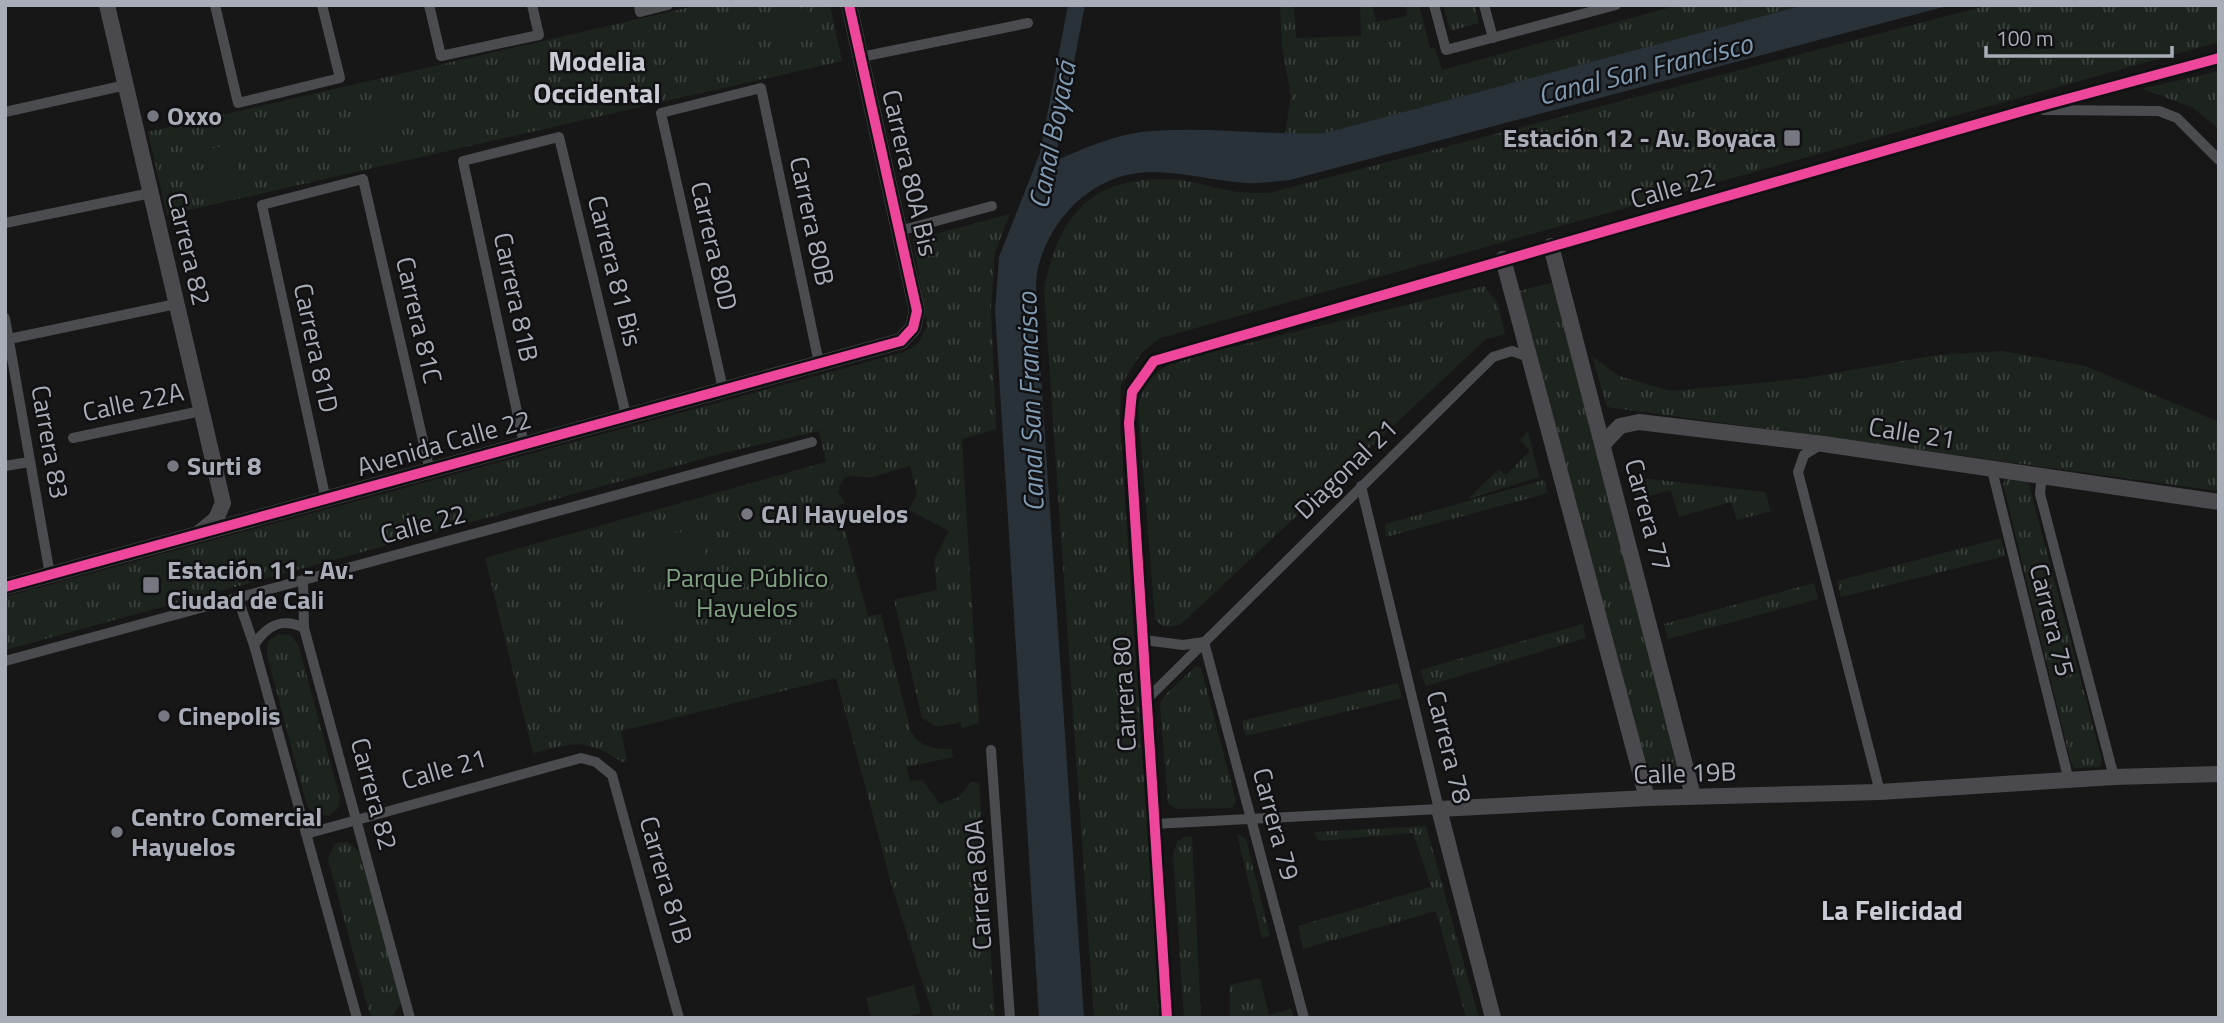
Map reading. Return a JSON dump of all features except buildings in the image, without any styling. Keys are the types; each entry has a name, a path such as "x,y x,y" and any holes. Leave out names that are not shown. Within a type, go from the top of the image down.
{"street":[{"name":"Carrera 82","path":"107,5 223,503"},
{"path":"215,5 238,103 340,78 322,5"},
{"path":"429,5 441,56 539,35 532,5"},
{"path":"640,9 668,5"},
{"name":"Carrera 80A Bis","path":"849,5 917,312 913,328 896,344"},
{"path":"1434,5 1446,51 1616,5"},
{"path":"1484,5 1493,38"},
{"path":"861,57 1028,23"},
{"name":"Calle 22","path":"1144,371 1164,356 2026,110 2219,58"},
{"path":"5,112 126,85"},
{"name":"Carrera 80B","path":"661,113 761,88 819,363"},
{"name":"Calle 22","path":"2026,110 2160,111 2177,118 2219,160"},
{"name":"Carrera 80D","path":"661,113 723,389"},
{"name":"Carrera 81B","path":"524,444 463,161 559,137"},
{"name":"Carrera 81 Bis","path":"559,137 626,415"},
{"name":"Carrera 81D","path":"326,500 262,205 363,179"},
{"name":"Carrera 81C","path":"363,179 430,471"},
{"path":"5,223 151,193"},
{"path":"899,232 992,206"},
{"name":"Carrera 77","path":"1551,246 1693,796"},
{"path":"1503,259 1647,798"},
{"path":"9,339 176,304"},
{"name":"Carrera 83","path":"5,318 50,575"},
{"name":"Avenida Calle 22","path":"5,587 626,415 896,344"},
{"name":"Diagonal 21","path":"1147,699 1493,357 1512,351 1529,357"},
{"name":"Carrera 80","path":"1144,371 1132,392 1129,423 1167,1018"},
{"name":"Calle 22A","path":"73,438 201,411"},
{"name":"Calle 21","path":"1604,443 1620,426 1639,422 1822,444 2219,502"},
{"name":"Calle 22","path":"5,661 812,442"},
{"path":"1822,444 1812,448 1799,463 1798,472 1880,792"},
{"path":"5,466 29,462"},
{"name":"Carrera 75","path":"1992,470 2069,781"},
{"name":"Carrera 75","path":"2048,476 2041,483 2040,495 2114,777"},
{"name":"Carrera 78","path":"1361,486 1438,808 1493,1018"},
{"path":"193,537 211,525 223,503 239,514 264,517"},
{"name":"Carrera 82","path":"303,581 304,628 410,1018"},
{"path":"238,599 254,645 357,1018"},
{"path":"254,645 261,634 274,624 288,622 304,628"},
{"path":"1144,640 1183,645 1204,642"},
{"name":"Carrera 79","path":"1204,642 1304,1018"},
{"name":"Carrera 80A","path":"991,750 1010,1018"},
{"name":"Calle 21","path":"306,835 582,758 596,762"},
{"name":"Carrera 81B","path":"596,762 612,775 679,1018"},
{"name":"Calle 19B","path":"1154,824 1647,798 1880,792 2114,777 2219,774"}],"green space":[{"path":"699,5 830,5 842,61 167,215 148,132"},
{"path":"1280,5 1294,5 1296,38 1361,36 1360,5 1372,5 1376,22 1407,16 1406,5 1419,5 1430,48 1435,48 1442,70 1679,5 1804,5 1325,133 1285,135 1291,96 1282,47"},
{"path":"1443,5 1474,5 1479,23 1450,31"},
{"path":"1989,5 2219,5 2219,42 1160,338 1142,352 1121,385 1120,424 1160,1018 1094,1018 1044,289 1058,243 1067,224 1080,209 1095,196 1113,187 1136,181 1171,179 1231,191 1269,193"},
{"path":"807,7 813,33 775,43 769,16"},
{"path":"733,15 744,60 719,66 709,21"},
{"path":"2219,71 2219,129 2192,107 2142,89"},
{"path":"393,109 399,136 356,146 350,119"},
{"path":"233,144 242,186 214,193 204,150"},
{"name":"Parque Público Hayuelos","path":"1010,214 995,252 991,309 996,429 962,439 979,723 962,728 960,722 938,727 922,718 894,600 937,590 934,561 949,531 909,510 917,493 910,466 871,477 847,477 840,485 838,493 845,503 838,505 868,616 881,614 911,732 928,746 951,749 953,757 906,767 910,781 922,780 940,804 959,797 971,782 979,783 995,1018 934,1018 893,890 836,678 621,731 627,761 622,762 598,749 579,744 533,753 485,558 826,462 819,431 727,452 5,650 5,597 904,352 918,344 927,327 913,240"},
{"path":"1555,282 1683,772 1646,773 1519,291"},
{"path":"1484,286 1498,304 1505,334 1486,339 1181,624 1160,624 1155,618 1138,407 1143,391 1155,374 1175,361"},
{"path":"2002,351 2085,366 2219,422 2219,491 1607,407 1592,356 1619,376 1671,391 1801,379 1937,355"},
{"path":"1528,431 1539,477 1468,499 1499,469 1506,475 1530,451 1520,440"},
{"path":"1631,477 1765,492 1771,511 1737,520 1731,502 1679,517 1671,490 1637,499"},
{"path":"2006,478 2027,480 2029,485 2102,760 2100,767 2074,768 2071,763 2003,484"},
{"path":"1544,480 1548,493 1386,537 1385,524"},
{"path":"703,530 707,568 651,574 647,536"},
{"path":"2001,538 2005,556 1841,597 1837,581"},
{"path":"1814,583 1818,599 1668,639 1664,624"},
{"path":"726,586 771,612 755,639 710,613"},
{"path":"637,595 684,621 670,647 623,621"},
{"path":"1583,624 1586,638 1426,686 1420,670"},
{"path":"278,634 291,635 299,647 340,798 338,808 329,816 314,813 307,806 267,655 268,642"},
{"path":"1197,665 1201,668 1236,801 1232,808 1175,809 1168,803 1160,704 1165,695"},
{"path":"1398,683 1402,698 1246,736 1242,721"},
{"path":"1426,826 1479,1018 1466,1018 1436,911 1303,949 1298,926 1431,887 1413,833 1319,841 1314,832"},
{"path":"1237,834 1246,839 1270,936 1262,938"},
{"path":"1184,837 1192,837 1201,1018 1184,1018 1173,855 1177,842"},
{"path":"347,842 361,853 401,1003 391,1018 373,1018 369,1012 328,859 335,844"},
{"path":"1260,978 1269,1015 1291,1009 1294,1018 1230,1018 1230,985"},
{"path":"914,985 921,1013 904,1018 871,1018 866,998"}],"water":[{"path":"1068,5 1085,5 1055,161 1108,140 1142,132 1187,130 1325,133 1804,5 1951,5 1290,180 1247,183 1163,172 1131,174 1096,188 1066,213 1046,246 1037,270 1036,290 1084,1018 1039,1018 995,310 999,257 1040,153"}],"cycle path":[{"path":"5,587 901,341 913,328 917,311 849,5"},
{"path":"1167,1018 1129,423 1132,392 1154,361 2026,110 2219,58"}],"place":[{"name":"Oxxo","path":"153,116"},
{"name":"Estación 12 - Av. Boyaca","path":"1792,138"},
{"name":"Surti 8","path":"173,466"},
{"name":"CAI Hayuelos","path":"747,514"},
{"name":"Estación 11 - Av. Ciudad de Cali","path":"151,585"},
{"name":"Cinepolis","path":"164,716"},
{"name":"Centro Comercial Hayuelos","path":"117,832"}],"district":[{"name":"Modelia Occidental","path":"597,77"},
{"name":"La Felicidad","path":"1892,910"}],"water label":[{"name":"Canal San Francisco","path":"1645,69"},
{"name":"Canal Boyacá","path":"1052,135"},
{"name":"Canal San Francisco","path":"1030,402"}]}
